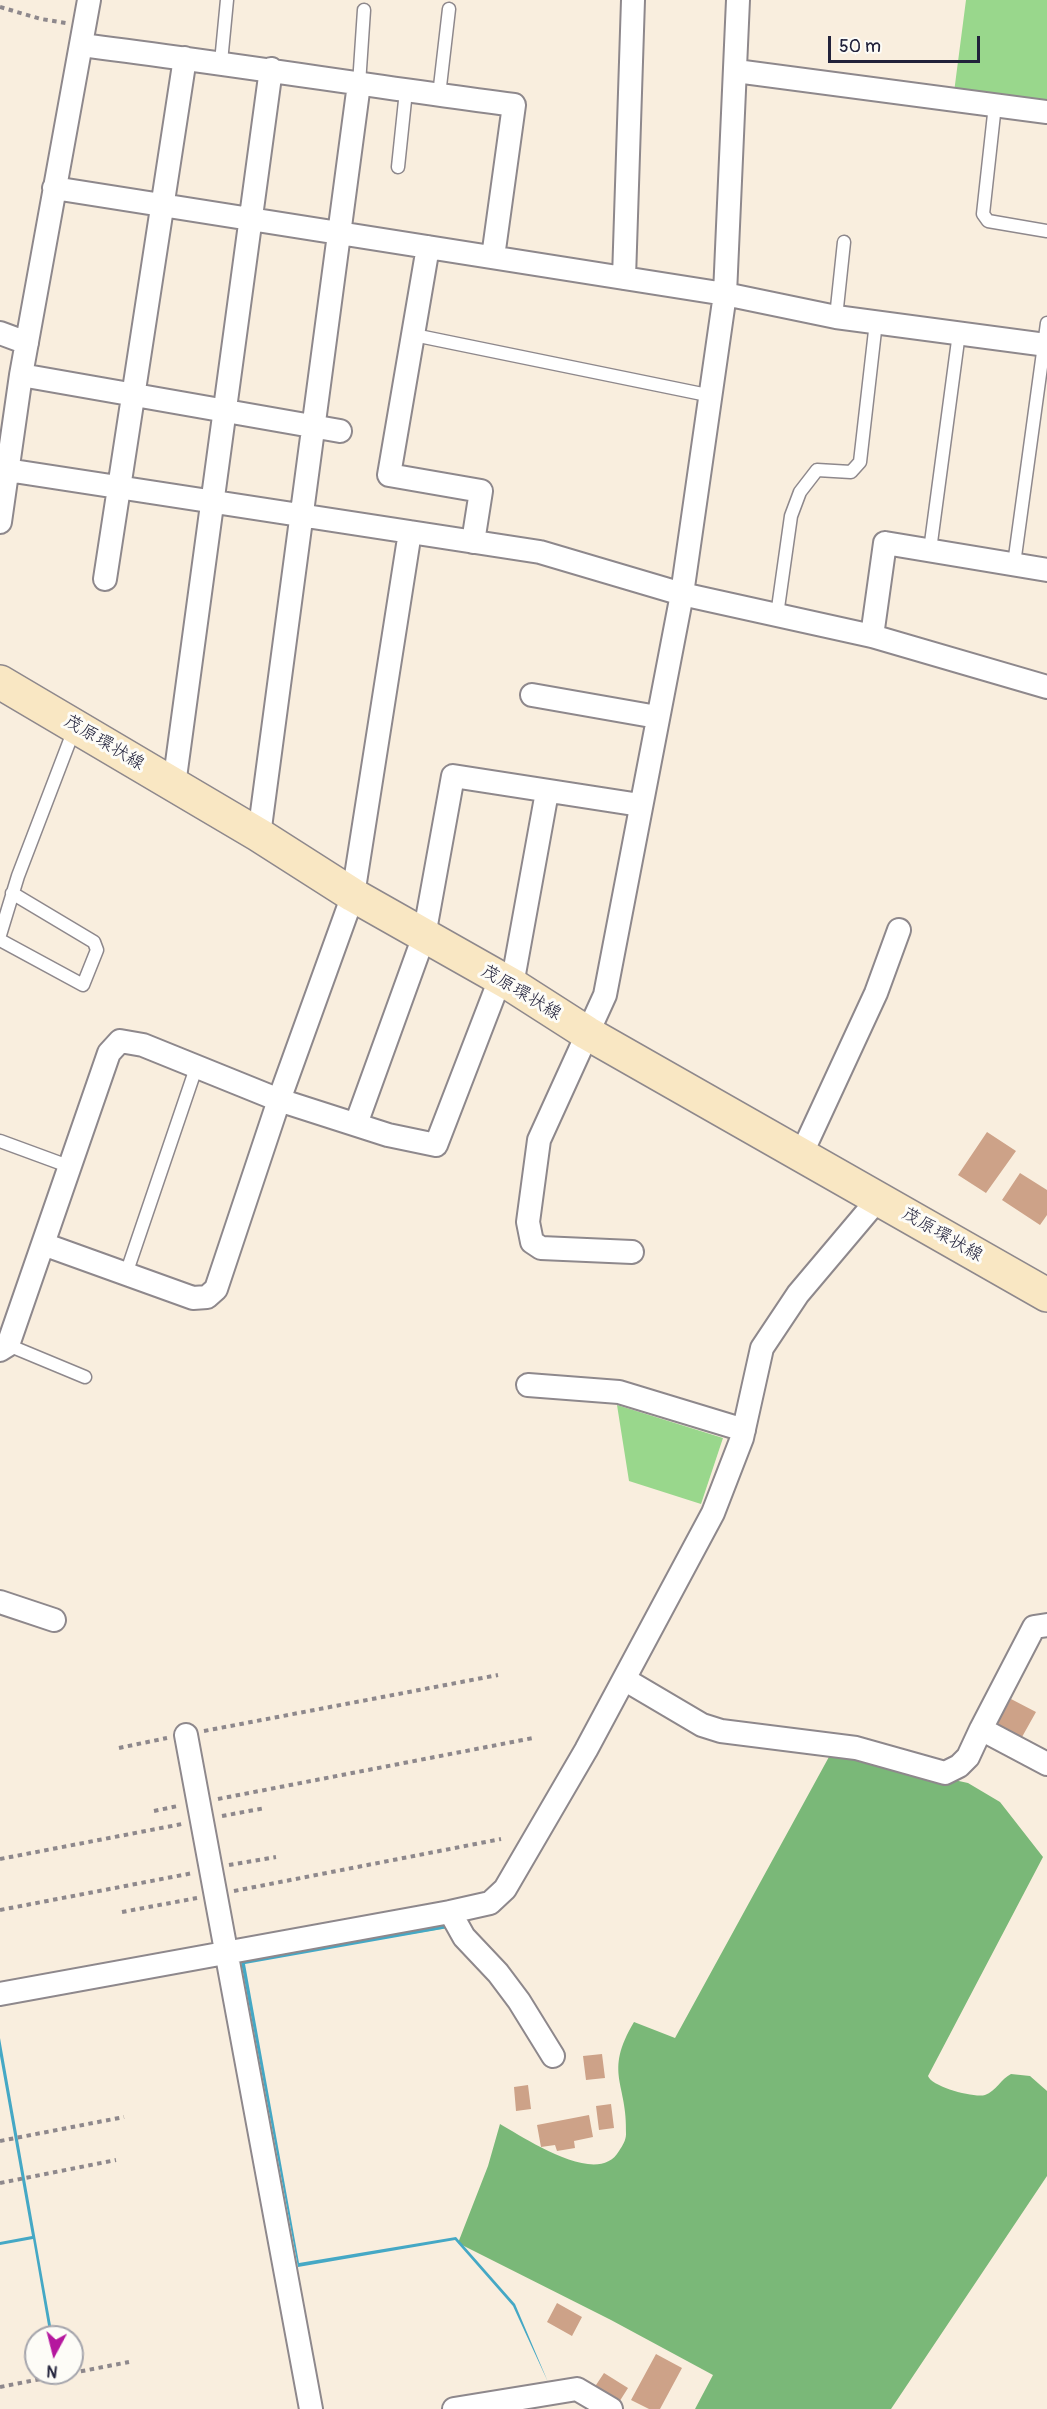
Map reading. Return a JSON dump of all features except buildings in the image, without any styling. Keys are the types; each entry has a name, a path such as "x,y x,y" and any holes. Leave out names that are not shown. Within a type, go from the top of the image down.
{"main road":[{"name":"茂原環状線","path":"0,682 259,835 353,895 506,982 587,1033 1047,1294"}],"street":[{"path":"0,522 21,375 89,0"},
{"path":"624,278 633,0"},
{"path":"632,1252 541,1248 532,1242 528,1222 539,1140 604,995 682,594 712,396 724,294 738,0"},
{"path":"83,36 185,58 514,105 493,257"},
{"path":"105,579 185,58"},
{"path":"174,784 271,69"},
{"path":"736,71 1047,112"},
{"path":"259,835 359,84"},
{"path":"54,188 724,294 836,317 959,333 1046,338"},
{"path":"428,247 389,475 481,491 473,542"},
{"path":"0,333 27,343"},
{"path":"21,375 340,431"},
{"path":"7,470 540,552 682,594 872,636 1047,687"},
{"path":"43,1244 194,1298 207,1297 216,1289 279,1100 353,895 410,532"},
{"path":"872,636 885,543 1047,570"},
{"path":"532,695 657,717"},
{"path":"356,1124 424,936 453,776 640,805"},
{"path":"4,1348 43,1244 68,1166 109,1053 120,1041 143,1045 279,1100 388,1135 436,1145 506,982 548,792"},
{"path":"801,1155 876,993 899,930"},
{"path":"0,1994 490,1903 505,1889 624,1679 712,1513 744,1430 762,1348 798,1294 879,1198"},
{"path":"528,1385 619,1392 744,1430"},
{"path":"1,1605 54,1620"},
{"path":"624,1679 702,1725 721,1731 856,1748 904,1764 945,1773 959,1766 968,1757 1025,1642 1034,1627 1039,1624 1047,1625"},
{"path":"981,1729 1047,1764"},
{"path":"186,1735 311,2409"},
{"path":"450,1912 464,1937 498,1972 519,2001 553,2056"},
{"path":"454,2409 577,2389 611,2409"}],"lane":[{"path":"221,62 226,0"},
{"path":"439,95 449,9"},
{"path":"359,84 364,10"},
{"path":"398,167 406,91"},
{"path":"995,105 983,214 988,221 1047,231"},
{"path":"836,317 844,242"},
{"path":"777,615 791,516 800,492 817,470 851,472 860,462 876,322"},
{"path":"930,550 959,333"},
{"path":"414,335 712,396"},
{"path":"1014,564 1046,338"},
{"path":"0,934 12,893 75,726"},
{"path":"0,940 84,985 97,950 94,942 12,893"},
{"path":"126,1274 196,1068"},
{"path":"0,1141 68,1166"},
{"path":"4,1348 85,1377"}],"path":[{"path":"0,7 41,19 83,36"},
{"path":"119,1748 498,1675"},
{"path":"0,1859 201,1811 533,1738"},
{"path":"154,1811 265,1808"},
{"path":"122,1912 501,1839"},
{"path":"0,1910 276,1857"},
{"path":"0,2141 124,2117"},
{"path":"0,2183 116,2160"},
{"path":"84,2371 129,2362"},
{"path":"0,2387 24,2382"}],"green space":[{"path":"966,0 1047,0 1047,112 953,100"},
{"path":"617,1405 723,1438 701,1504 629,1481"},
{"path":"830,1755 844,1756 968,1783 1000,1802 1043,1857 928,2076 945,2088 963,2093 985,2095 1011,2074 1030,2076 1047,2091 1047,2176 891,2409 695,2409 713,2375 611,2320 458,2243 488,2166 500,2124 561,2157 579,2162 595,2164 609,2161 619,2151 626,2134 626,2117 618,2067 620,2054 634,2022 675,2038"},
{"path":"442,1920 448,1928 241,1962 298,2270 292,2271 238,1969 239,1959"}],"water":[{"path":"448,1925 448,1928 245,1964 299,2263 456,2237 515,2304 548,2382 513,2306 455,2240 298,2267 241,1962"},
{"path":"0,2038 51,2325 48,2325 33,2239 0,2245 0,2242 32,2236 0,2056"}]}
